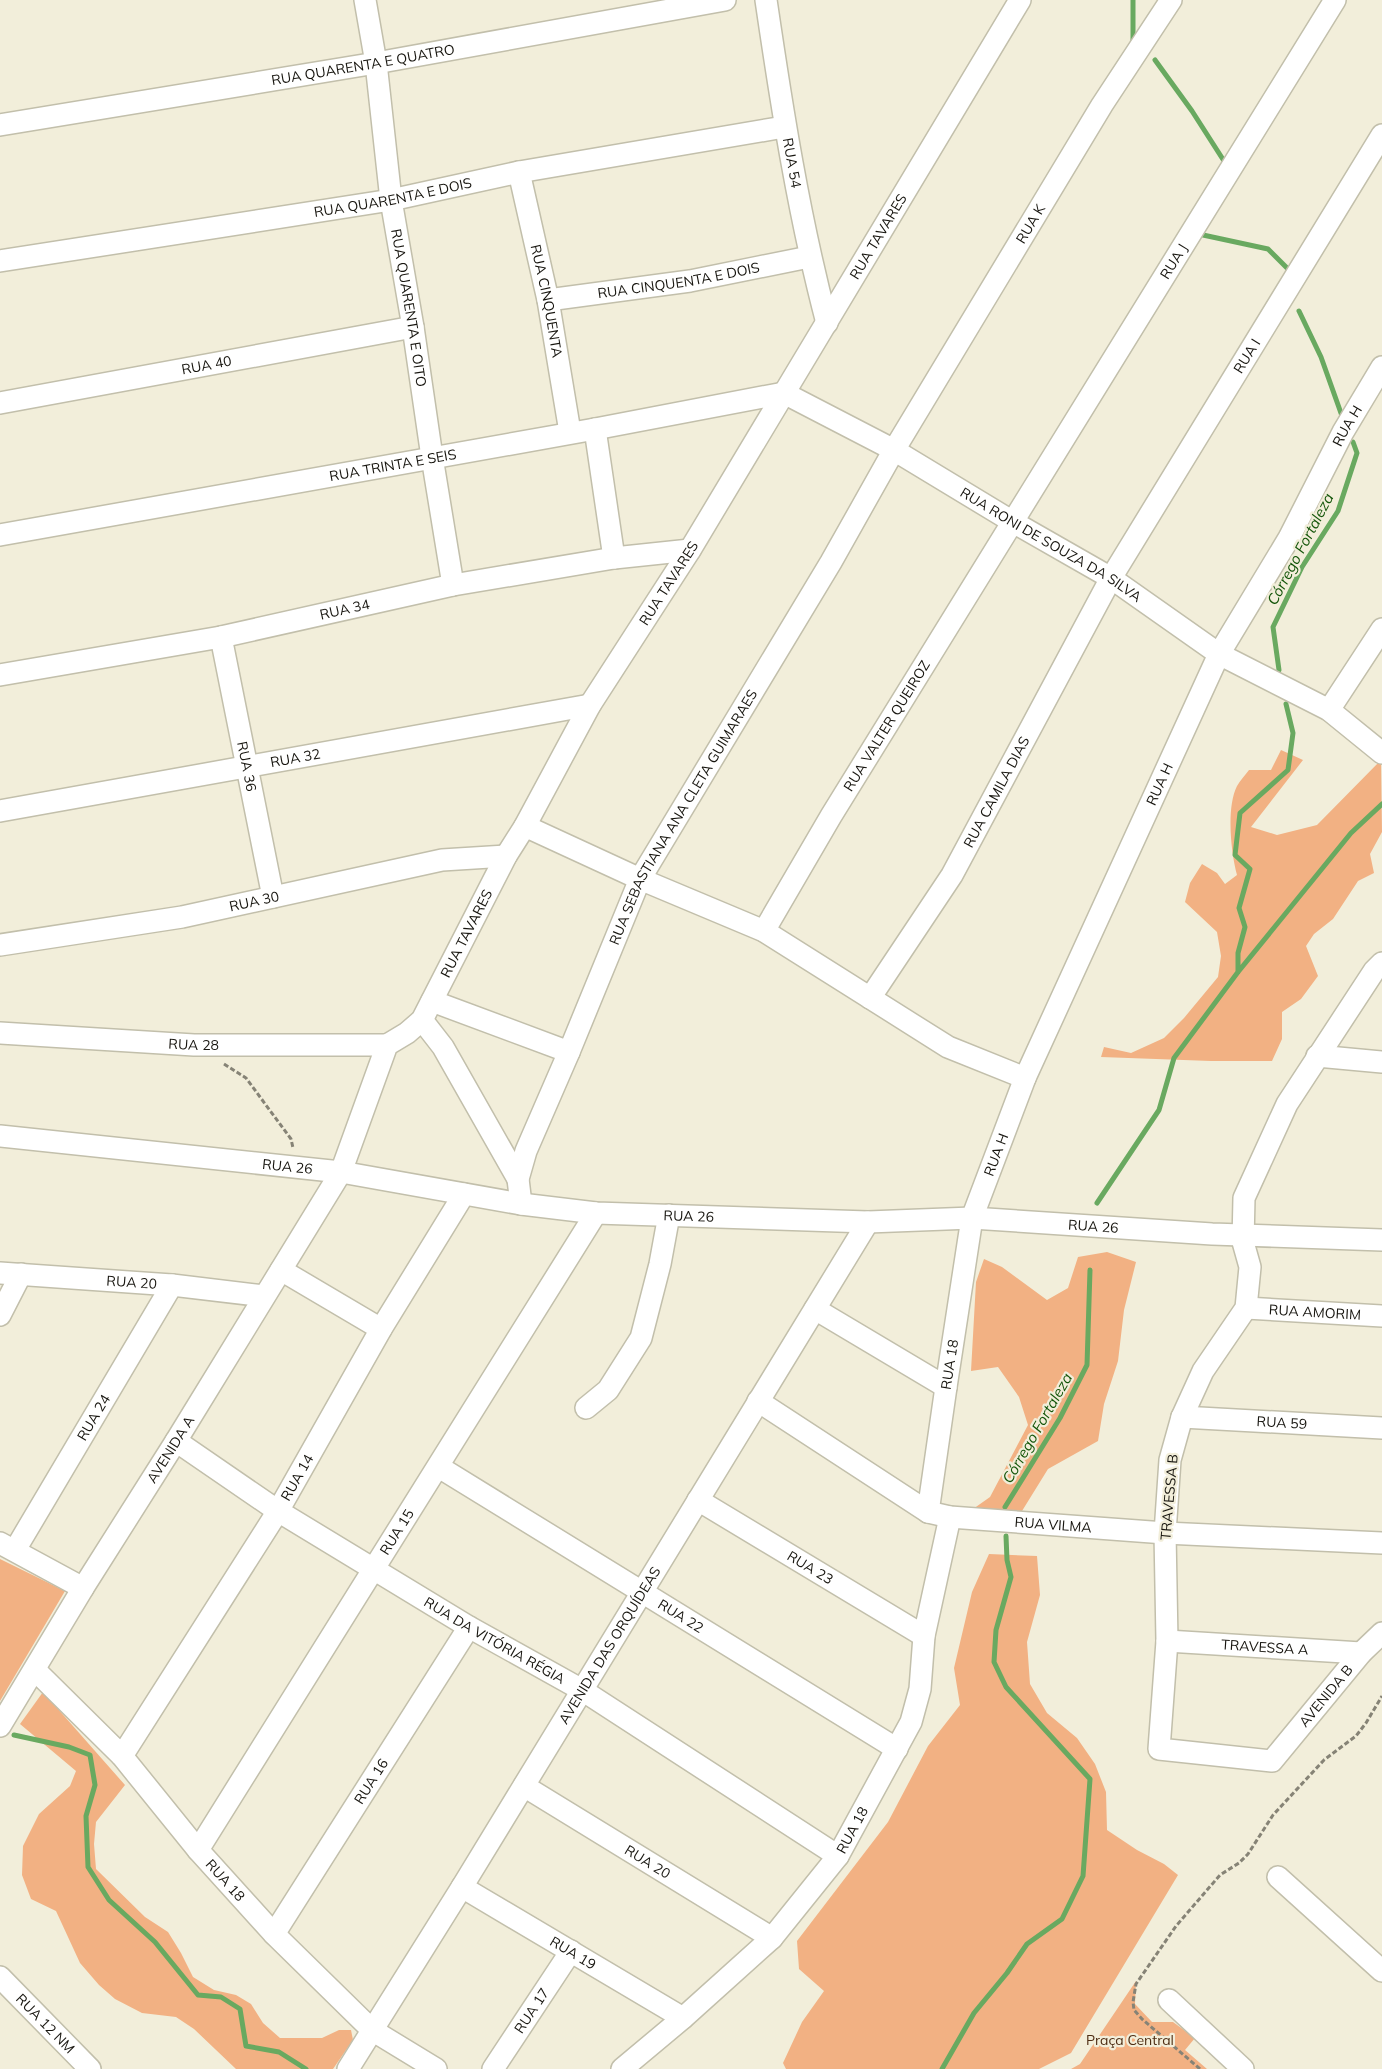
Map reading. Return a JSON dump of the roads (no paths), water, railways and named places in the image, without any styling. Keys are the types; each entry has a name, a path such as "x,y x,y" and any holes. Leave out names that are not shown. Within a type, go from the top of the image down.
{"street":[{"name":"RUA QUARENTA E OITO","path":"365,0 376,63 391,200 414,327 432,457 453,585"},
{"name":"RUA QUARENTA E QUATRO","path":"0,125 376,63 725,0"},
{"name":"RUA 54","path":"766,0 784,126 809,258 827,323"},
{"name":"RUA TAVARES","path":"387,1045 407,1033 427,1011 506,856 526,826 590,705 690,550 1020,0"},
{"name":"RUA K","path":"894,450 1102,106 1171,0"},
{"name":"RUA J","path":"1013,522 1334,0"},
{"name":"RUA QUARENTA E DOIS","path":"0,261 391,200 520,172 784,126"},
{"name":"RUA I","path":"1111,578 1382,135"},
{"name":"RUA CINQUENTA","path":"520,172 548,300 570,432"},
{"name":"RUA CINQUENTA E DOIS","path":"548,300 690,282 809,258"},
{"name":"RUA 40","path":"0,403 414,327"},
{"name":"RUA H","path":"972,1218 1025,1078 1219,654 1289,538 1343,432 1382,367"},
{"name":"RUA RONI DE SOUZA DA SILVA","path":"784,393 894,450 1013,522 1111,578 1219,654 1321,706 1382,753"},
{"name":"RUA TRINTA E SEIS","path":"0,536 595,429 784,393"},
{"path":"595,429 614,558"},
{"name":"RUA SEBASTIANA ANA CLETA GUIMARAES","path":"521,1204 518,1179 526,1151 640,879 831,562 894,450"},
{"name":"RUA VALTER QUEIROZ","path":"764,931 831,816 1013,522"},
{"name":"RUA 34","path":"0,675 221,637 453,585 614,558 690,550"},
{"name":"RUA CAMILA DIAS","path":"870,998 952,875 1111,578"},
{"path":"1321,706 1382,629"},
{"name":"RUA 36","path":"221,637 249,768 273,897"},
{"name":"RUA 32","path":"0,811 249,768 590,705"},
{"path":"526,826 640,879 764,931 948,1047 1025,1078"},
{"name":"RUA 30","path":"0,945 182,917 442,860 506,856"},
{"name":"TRAVESSA B","path":"1272,1761 1159,1749 1167,1642 1165,1533 1170,1460 1182,1417 1203,1371 1246,1308 1250,1267 1243,1235 1244,1198 1287,1104 1374,970 1382,963"},
{"path":"427,1011 569,1052"},
{"path":"427,1011 443,1047 518,1179"},
{"name":"RUA 28","path":"0,1033 194,1045 387,1045"},
{"path":"341,1172 387,1045"},
{"path":"1317,1056 1382,1062"},
{"name":"RUA 26","path":"0,1136 341,1172 521,1204 596,1212 868,1222 972,1218 1243,1235 1382,1240"},
{"name":"AVENIDA A","path":"0,1726 83,1588 176,1441 341,1172"},
{"name":"RUA 14","path":"122,1756 278,1511 381,1329 464,1194"},
{"name":"RUA 15","path":"198,1850 439,1467 596,1212"},
{"path":"586,1408 608,1390 640,1338 660,1264 670,1215"},
{"name":"RUA 18","path":"928,1512 972,1218"},
{"name":"AVENIDA DAS ORQUÍDEAS","path":"348,2069 524,1786 868,1222"},
{"path":"281,1270 381,1329"},
{"name":"RUA 20","path":"0,1274 172,1285 264,1296"},
{"path":"0,1314 21,1274"},
{"name":"RUA 24","path":"8,1547 172,1285"},
{"name":"RUA AMORIM","path":"1246,1308 1382,1316"},
{"path":"814,1309 946,1387"},
{"name":"RUA VILMA","path":"758,1401 928,1512 950,1517 1165,1533 1382,1543"},
{"name":"RUA 59","path":"1182,1417 1382,1428"},
{"name":"RUA DA VITÓRIA RÉGIA","path":"176,1441 278,1511 374,1568 469,1628 582,1690 838,1856"},
{"name":"RUA 22","path":"439,1467 897,1749"},
{"name":"RUA 23","path":"698,1500 924,1636"},
{"name":"RUA 18","path":"622,2069 683,2018 772,1938 838,1856 911,1722 920,1689 924,1636 950,1517"},
{"path":"8,1547 83,1588"},
{"name":"RUA 16","path":"274,1934 469,1628"},
{"name":"AVENIDA B","path":"1272,1761 1361,1653 1382,1633"},
{"name":"TRAVESSA A","path":"1167,1642 1361,1653"},
{"name":"RUA 18","path":"35,1670 122,1756 198,1850 274,1934 372,2030 436,2069"},
{"name":"RUA 20","path":"524,1786 772,1938"},
{"path":"1278,1877 1382,1971"},
{"name":"RUA 19","path":"462,1886 683,2018"},
{"name":"RUA 17","path":"493,2069 571,1951"},
{"name":"RUA 12 NM","path":"0,1977 69,2061 90,2069"},
{"path":"1169,2000 1244,2069"}],"waterway":[{"name":"Córrego Fortaleza","path":"1133,0 1133,44"},
{"name":"Córrego Fortaleza","path":"1155,60 1192,111 1224,161"},
{"name":"Córrego Fortaleza","path":"1203,235 1268,249 1291,272"},
{"name":"Córrego Fortaleza","path":"1299,311 1321,357 1342,416"},
{"name":"Córrego Fortaleza","path":"1279,670 1273,627 1302,567 1338,511 1357,453 1353,442"},
{"name":"Córrego Fortaleza","path":"1238,972 1238,953 1245,927 1239,908 1250,869 1235,855 1240,813 1288,770 1293,733 1286,704"},
{"name":"Córrego Fortaleza","path":"1097,1203 1159,1110 1174,1058 1238,972 1351,833 1382,804"},
{"name":"Córrego Fortaleza","path":"1005,1507 1060,1418 1087,1365 1090,1270"},
{"name":"Córrego Fortaleza","path":"942,2069 974,2013 1007,1973 1027,1944 1062,1919 1083,1876 1090,1779 1006,1687 994,1662 996,1630 1011,1577 1007,1560 1006,1536"},
{"path":"14,1735 69,1747 90,1755 95,1785 86,1816 88,1867 109,1900 155,1942 198,1995 221,1997 240,2009 246,2046 279,2052 306,2069"}],"park label":[{"name":"Praça Central","path":"1130,2040"}]}
